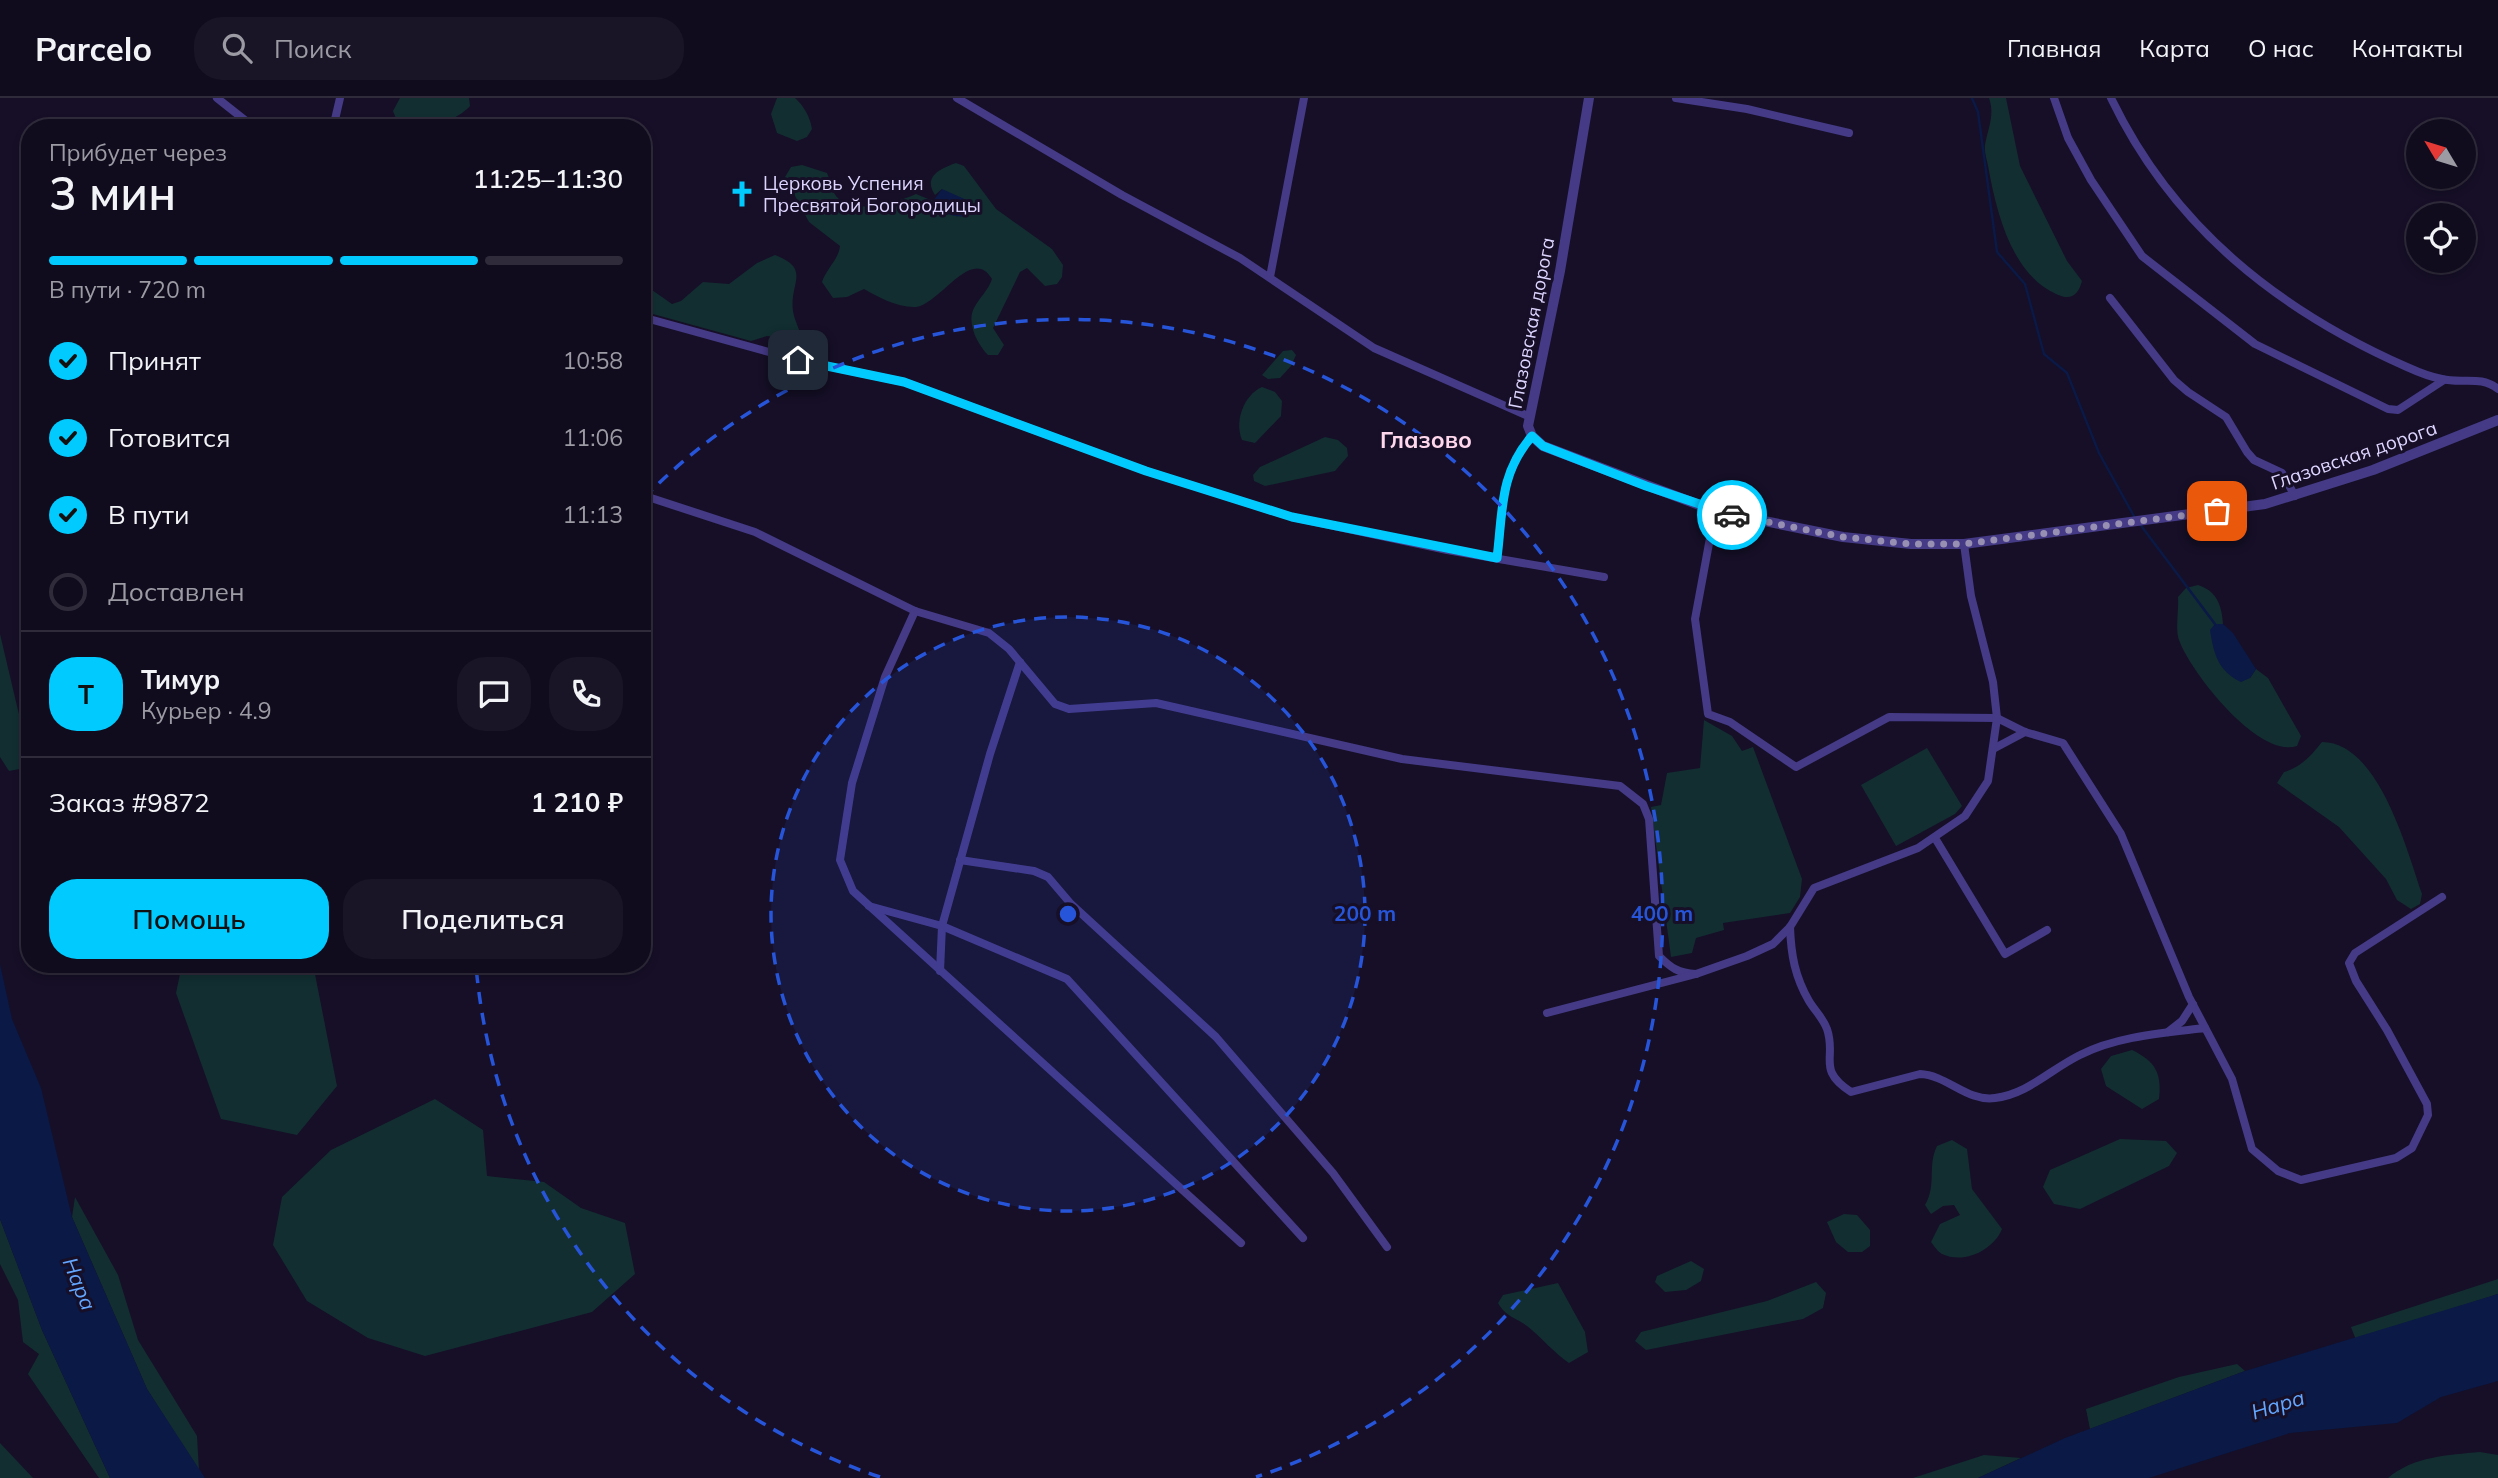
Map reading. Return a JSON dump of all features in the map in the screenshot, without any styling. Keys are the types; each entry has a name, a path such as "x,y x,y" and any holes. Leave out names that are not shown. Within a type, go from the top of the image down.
{"street":[{"path":"217,98 244,119"},
{"path":"335,119 340,98"},
{"path":"957,98 1270,276 1374,348 1530,417"},
{"path":"1270,276 1304,98"},
{"name":"Глазовская дорога","path":"1589,98 1560,271 1528,426 1532,436 1543,446 1715,511 1843,537 1911,544 1964,544 2096,528 2265,503 2295,496 2386,465 2498,419"},
{"path":"1676,98 1747,109 1849,133"},
{"path":"2054,98 2068,138 2130,242 2187,293 2255,344 2388,409 2398,410 2444,380"},
{"path":"2111,98 2125,127 2150,165 2204,234 2228,258 2320,322 2379,355 2444,380 2480,380 2498,389"},
{"path":"2110,298 2174,380 2198,400 2226,417 2246,452 2255,460 2282,473 2295,496"},
{"path":"651,319 798,360 904,382 1146,471 1292,517 1604,577"},
{"path":"1497,558 1506,481 1516,454 1532,436"},
{"path":"651,498 755,532 915,611 989,633 1020,662 1055,704 1069,709 1156,703 1402,759 1620,786 1643,804 1649,819 1659,956 1681,973 1696,974"},
{"path":"1715,511 1695,620 1705,705 1714,718 1730,722 1796,767 1889,717 1997,718 2025,732 2063,743 2121,834 2193,1004 2232,1079 2252,1149 2278,1171 2301,1180 2407,1154 2428,1115 2427,1104 2387,1030 2356,981 2349,963 2355,953 2442,897"},
{"path":"1547,1013 1696,974 1773,944 1790,927 1814,888 1871,868 1935,838 1965,816 1988,781 1997,718 1993,682 1971,596 1964,544"},
{"path":"915,611 885,677 852,783 840,860 853,891 1241,1243"},
{"path":"940,971 942,926 1009,688 1020,662"},
{"path":"1993,749 2025,732"},
{"path":"1935,838 2005,954 2047,930"},
{"path":"961,860 1034,871 1048,877 1071,904 1216,1037 1241,1064 1333,1173 1387,1247"},
{"path":"867,905 942,926 1067,979 1303,1238"},
{"path":"1790,927 1791,960 1806,995 1828,1031 1828,1064 1842,1086 1851,1092 1920,1074 1930,1074 1980,1099 1996,1098 2024,1089 2078,1055 2099,1046 2168,1032 2205,1028"},
{"path":"2168,1032 2182,1021 2193,1004"}],"green space":[{"path":"400,98 469,98 470,106 452,119 396,119 393,111"},
{"path":"777,98 795,98 801,105 812,129 807,137 797,141 777,133 771,114"},
{"path":"1989,98 2006,98 2020,166 2067,261 2082,281 2073,296 2061,296 2041,285 2028,272 2009,241 1997,206 1985,151 1991,116"},
{"path":"956,163 964,166 996,209 1052,249 1063,265 1062,277 1057,284 1045,286 1027,268 1020,272 993,328 1004,345 998,355 988,355 980,346 972,327 974,308 992,279 984,270 965,272 935,297 916,307 895,304 864,289 847,297 833,298 822,282 840,246 809,222 785,177 791,167 802,165 827,173 834,193 841,201 850,205 886,204 916,194 933,201 939,209 942,189 935,195 932,179 939,171"},
{"path":"775,255 786,260 796,271 793,311 800,333 795,340 767,336 751,341 651,313 651,289 672,304 681,301 703,282 729,284 757,263"},
{"path":"1292,350 1296,355 1291,366 1280,378 1268,379 1262,375 1283,351"},
{"path":"1262,387 1275,392 1282,401 1281,416 1255,443 1242,440 1239,425 1242,409 1250,396"},
{"path":"1325,437 1338,440 1347,448 1348,456 1335,471 1265,486 1254,481 1253,475 1260,467"},
{"path":"2198,585 2210,591 2217,600 2223,624 2215,625 2250,678 2256,669 2268,678 2301,736 2297,746 2282,747 2264,740 2246,727 2212,691 2186,655 2178,636 2178,597 2186,588"},
{"path":"0,634 21,723 21,769 9,771 0,757"},
{"path":"1704,720 1732,736 1742,751 1753,747 1802,879 1800,897 1790,913 1723,923 1724,930 1696,938 1692,953 1671,957 1651,807 1661,805 1667,773 1700,768"},
{"path":"2322,742 2342,747 2360,760 2375,779 2388,802 2408,852 2422,894 2420,904 2411,909 2397,900 2386,879 2339,827 2277,783 2284,772 2305,761"},
{"path":"1927,748 1962,806 1955,814 1896,846 1861,785"},
{"path":"180,973 315,973 337,1086 297,1135 221,1119 176,993"},
{"path":"2132,1050 2151,1063 2158,1075 2159,1099 2142,1109 2106,1086 2101,1069 2111,1056"},
{"path":"435,1099 483,1130 487,1176 544,1182 581,1208 625,1223 635,1274 592,1312 425,1356 368,1338 307,1301 273,1245 282,1197 331,1150"},
{"path":"2120,1139 2166,1141 2177,1153 2169,1166 2080,1209 2054,1204 2043,1187 2050,1170"},
{"path":"1952,1140 1967,1149 1972,1189 2002,1229 1986,1249 1960,1258 1942,1254 1931,1242 1940,1224 1960,1215 1954,1205 1943,1206 1931,1214 1925,1205 1931,1190 1934,1153 1937,1146"},
{"path":"75,1197 118,1275 138,1340 197,1436 199,1471 147,1389 72,1217"},
{"path":"1844,1214 1857,1215 1870,1230 1870,1246 1862,1252 1848,1252 1836,1242 1827,1222"},
{"path":"0,1219 42,1330 110,1478 99,1478 28,1374 39,1354 23,1342 18,1300 0,1264"},
{"path":"1691,1261 1704,1269 1701,1281 1686,1290 1665,1292 1655,1282 1657,1276"},
{"path":"2498,1279 2498,1294 2356,1340 2351,1327"},
{"path":"1816,1282 1826,1293 1823,1308 1803,1319 1646,1350 1635,1341 1641,1332 1767,1301"},
{"path":"1558,1283 1585,1332 1588,1352 1569,1363 1498,1303 1503,1295"},
{"path":"2237,1364 2245,1371 2090,1429 2086,1409 2179,1377"},
{"path":"0,1443 33,1478 0,1478"},
{"path":"2480,1452 2498,1455 2498,1478 2388,1478 2420,1461"},
{"path":"1984,1455 2021,1458 1978,1478 1913,1478"}],"water":[{"path":"942,189 969,201 972,208 968,216 948,214 936,205 933,201"},
{"path":"2215,624 2223,624 2233,633 2256,669 2250,678 2241,682 2233,678 2218,661 2210,630"},
{"name":"Нара","path":"0,964 12,1019 41,1088 72,1217 147,1389 205,1478 110,1478 42,1330 0,1219"},
{"name":"Нара","path":"2498,1294 2498,1381 2441,1397 2397,1423 2290,1433 2149,1478 1978,1478 2065,1438 2245,1371"}],"waterway":[{"path":"1972,98 1978,112 1997,252 2025,284 2044,354 2067,373 2099,453 2135,518"},
{"path":"2139,523 2215,624"}],"way so far":[{"path":"1732,515 1843,537 1911,544 1964,544 2217,511"}],"place":[{"name":"Церковь Успения Пресвятой Богородицы","path":"742,194"}],"district":[{"name":"Глазово","path":"1426,440"}],"route":[{"path":"798,360 904,382 1146,471 1292,517 1447,550 1497,558 1510,465 1532,436 1543,446 1646,486 1732,515"}]}
